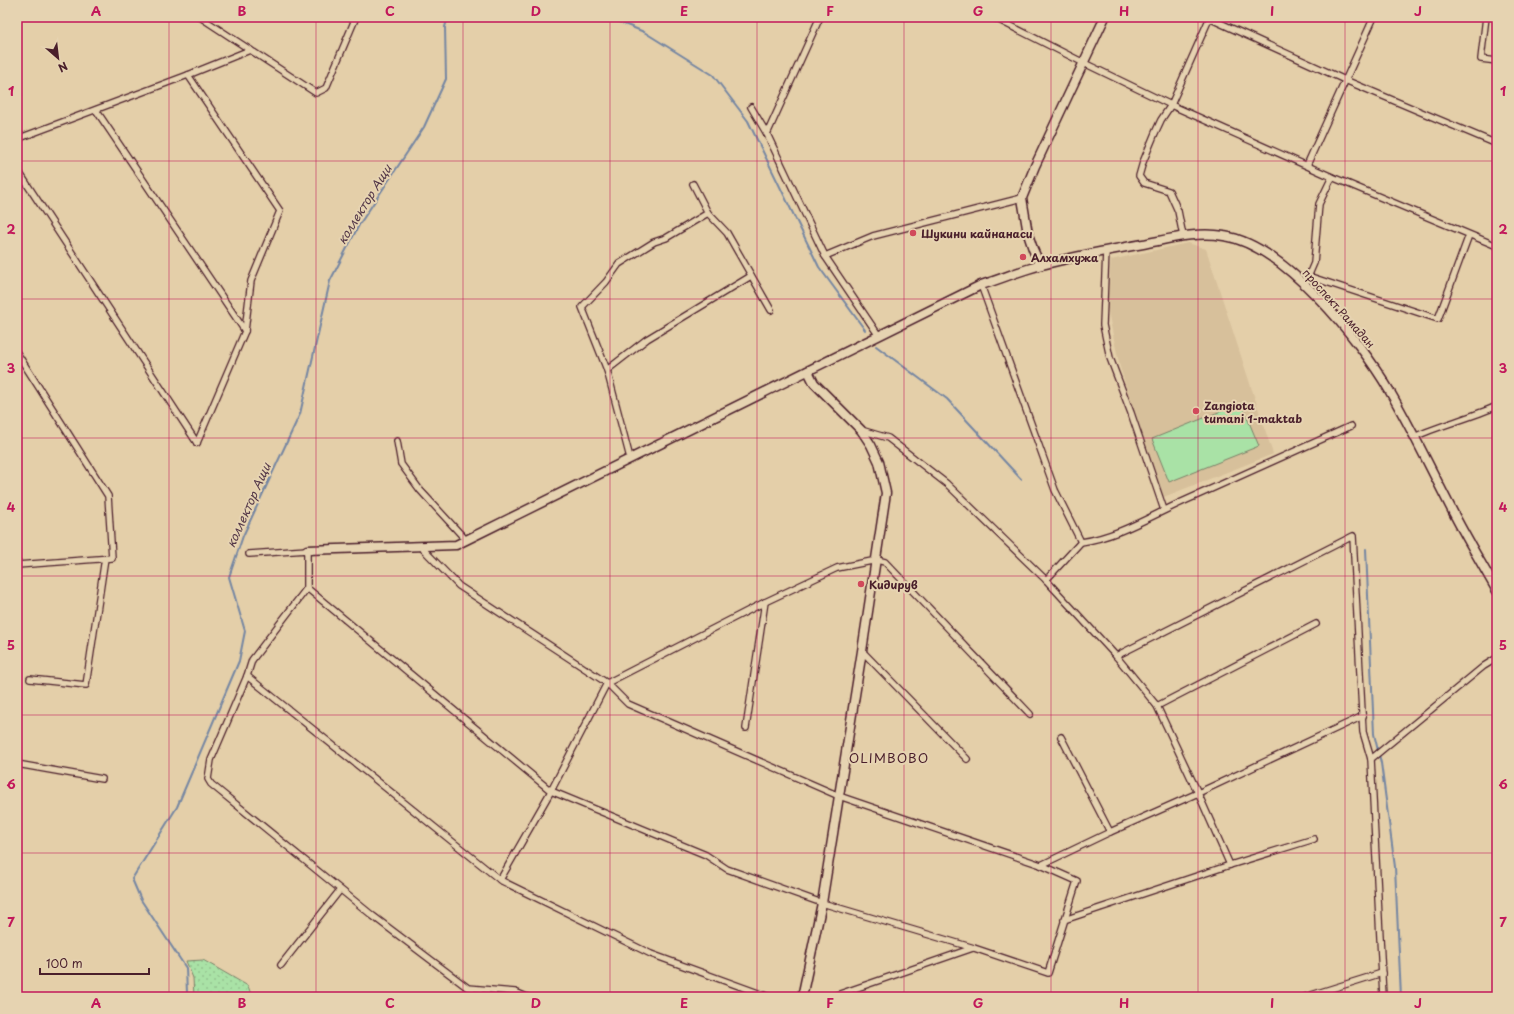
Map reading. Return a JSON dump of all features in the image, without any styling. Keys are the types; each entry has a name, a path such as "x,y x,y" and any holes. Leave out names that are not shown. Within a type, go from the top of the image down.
{"main road":[{"path":"1040,265 1028,234 1022,198 1035,166 1105,17"},
{"name":"проспект Рамадан","path":"307,550 456,545 981,286 1040,265 1183,236 1217,235 1238,239 1256,248 1276,261 1305,284 1365,353 1389,390 1464,532 1497,590"},
{"path":"802,997 822,903 877,560 886,493 879,462 861,430 814,383 808,371"}],"street":[{"path":"200,17 316,93 326,88 356,17"},
{"path":"767,134 820,17"},
{"path":"993,17 1084,63 1171,104 1332,177 1497,246"},
{"path":"1307,165 1374,17"},
{"path":"1486,17 1481,59 1497,61"},
{"path":"1183,236 1178,211 1169,191 1144,183 1140,176 1143,162 1155,133 1171,104 1210,18 1345,80 1497,144"},
{"path":"17,139 188,76 250,50"},
{"path":"17,169 197,443 245,331 252,281 280,211 188,76"},
{"path":"752,107 767,134 825,256 879,336"},
{"path":"96,110 245,331"},
{"path":"1305,284 1314,263 1319,204 1332,177"},
{"path":"693,184 708,213 728,233 771,310"},
{"path":"825,256 873,236 1022,198"},
{"path":"630,458 607,370 582,307 606,282 619,264 654,242 666,238 708,213"},
{"path":"1308,276 1438,319 1469,235"},
{"path":"1106,251 1104,332 1110,358 1131,413 1164,510"},
{"path":"607,370 647,339 751,276"},
{"path":"981,286 1055,490 1080,542"},
{"path":"17,353 108,496 112,558 17,565"},
{"path":"1414,436 1435,427 1480,414 1497,406"},
{"path":"1046,580 1080,542 1117,533 1164,510 1351,426"},
{"path":"861,430 888,438 948,484 1046,580 1116,656 1157,706 1230,865"},
{"path":"397,441 401,464 420,490 466,540"},
{"path":"1116,656 1353,536 1363,732 1373,757 1383,997"},
{"path":"307,588 551,791 706,855 727,869 822,903 974,948 1048,973 1077,881 1041,865 839,796 628,704 607,683 459,586 420,546"},
{"path":"249,554 307,550 307,588 252,660 247,676 211,760 208,779 217,789 340,890 468,988 515,992 527,997"},
{"path":"30,679 86,685 105,558"},
{"path":"500,880 551,791 607,683 765,602 837,568 877,560 885,562 1030,714"},
{"path":"746,728 765,602"},
{"path":"1157,706 1316,624"},
{"path":"862,651 966,759"},
{"path":"1373,757 1484,666 1497,658"},
{"path":"247,676 500,880 651,954 769,997"},
{"path":"1041,865 1363,716"},
{"path":"1062,737 1110,832"},
{"path":"17,764 102,779"},
{"path":"1064,920 1230,865 1314,840"},
{"path":"281,965 340,890"},
{"path":"831,997 974,948"},
{"path":"1305,997 1382,973"}],"shaded area":[{"name":"Zangiota tumani 1-maktab","path":"1188,243 1206,249 1273,454 1161,498 1120,367 1107,307 1111,260"}],"green space":[{"path":"1241,403 1259,446 1169,482 1152,439"},
{"path":"203,960 248,986 252,997 194,997 193,978 186,961"}],"waterway":[{"name":"коллектор Ащи","path":"185,997 187,993 186,968 141,900 132,879 177,807 239,661 245,631 229,577 243,536 300,414 330,281 359,225 424,127 446,79 445,27 448,17"},
{"path":"607,17 644,32 713,75 748,121 819,267 865,330"},
{"path":"876,346 947,399 1021,479"},
{"path":"1366,549 1374,734 1381,763 1395,867 1401,997"}],"place":[{"name":"Шукини кайнанаси","path":"913,233"},
{"name":"Алхамхужа","path":"1023,257"},
{"name":"Zangiota tumani 1-maktab","path":"1196,411"},
{"name":"Кидирув","path":"861,584"}],"district":[{"name":"OLIMBOBO","path":"889,757"}]}
